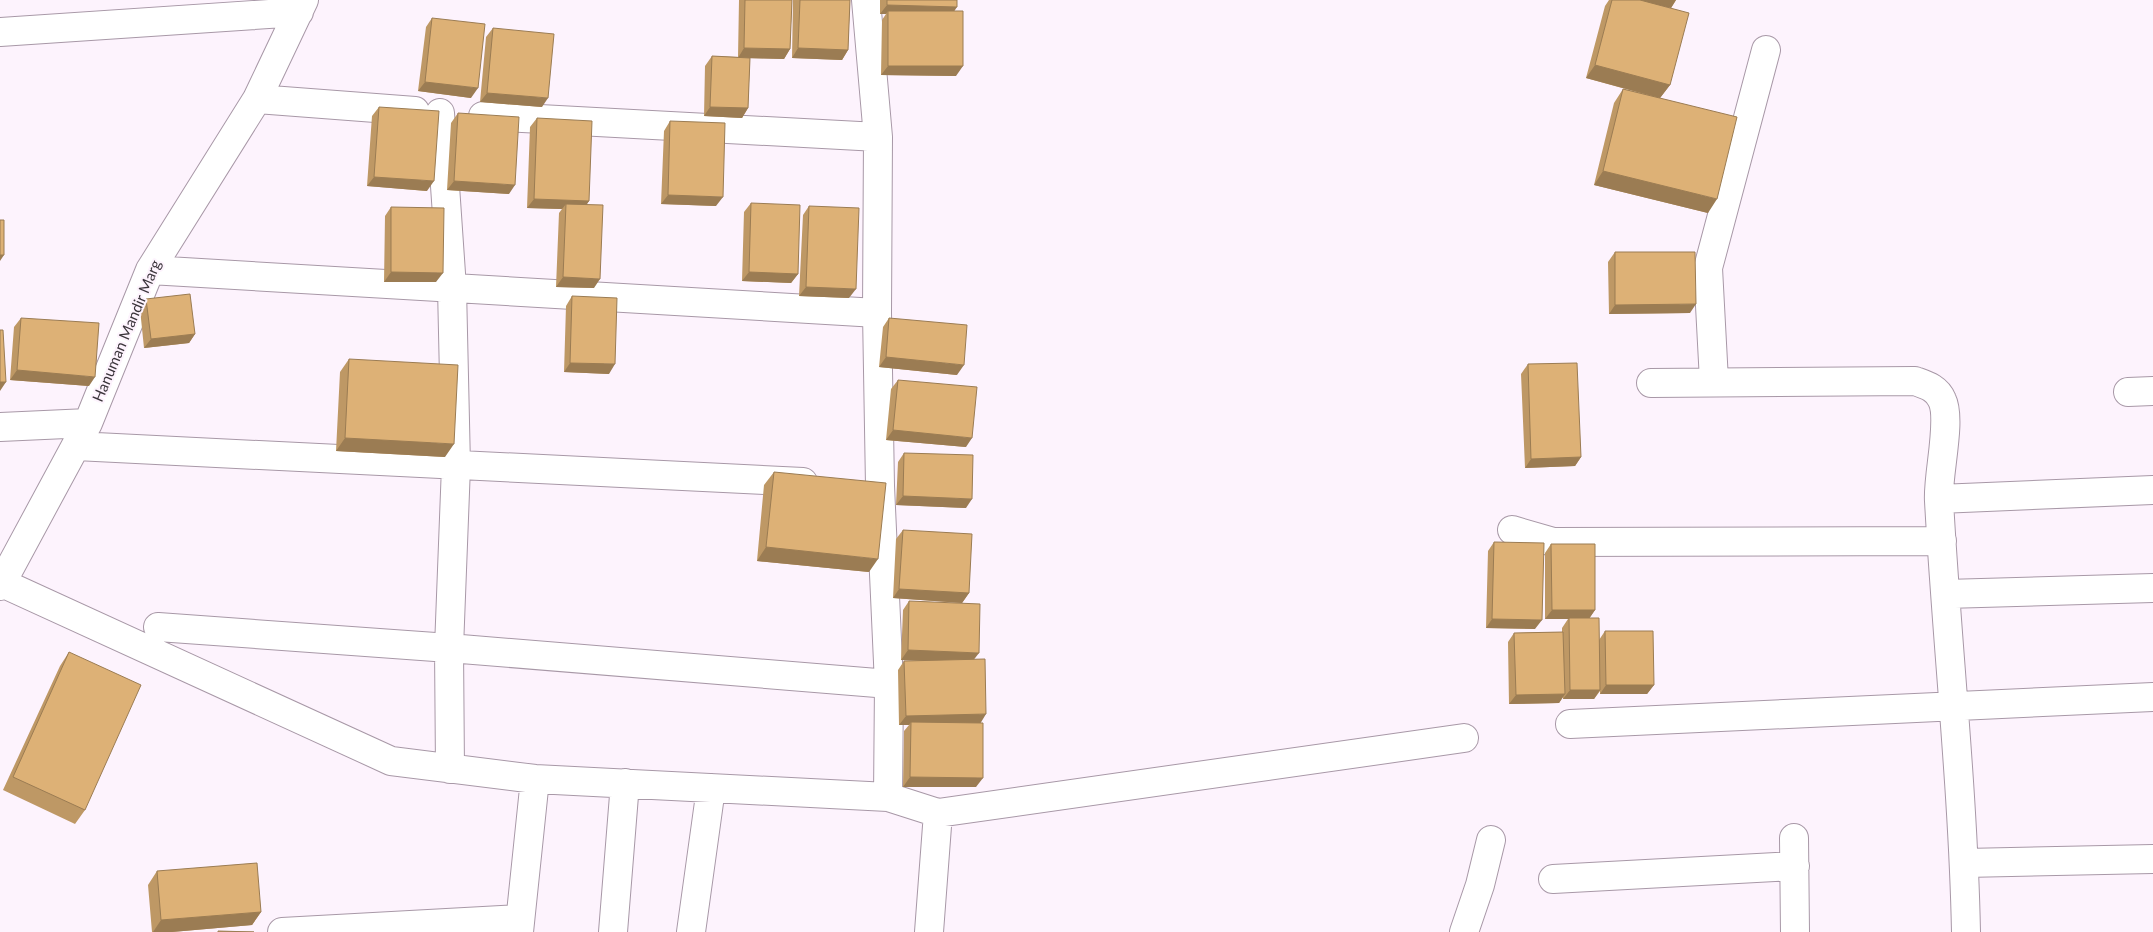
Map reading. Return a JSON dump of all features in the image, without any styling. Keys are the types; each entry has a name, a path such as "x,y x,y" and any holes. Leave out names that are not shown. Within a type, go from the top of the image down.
{"street":[{"path":"866,0 878,137 877,313 880,486 889,684 888,796"},
{"path":"0,32 302,6"},
{"name":"Hanuman Mandir Marg","path":"1,584 82,434 150,270 257,99 302,6"},
{"path":"1714,382 1708,268 1766,50"},
{"path":"257,99 440,113 878,137"},
{"path":"440,113 452,288 456,466 449,648 450,769"},
{"path":"150,270 877,313"},
{"path":"1651,384 1714,382 1915,382 1931,387 1943,400 1945,420 1938,499 1965,863 1966,932"},
{"path":"0,427 456,466 880,486"},
{"path":"1938,499 2153,490"},
{"path":"1512,530 1553,542 1942,541"},
{"path":"1,584 391,761 535,778 888,796 938,814 1464,738"},
{"path":"1946,594 2153,588"},
{"path":"158,627 449,648 889,684"},
{"path":"1570,724 2153,697"},
{"path":"282,932 520,926 535,778"},
{"path":"613,932 625,783"},
{"path":"691,932 711,788"},
{"path":"929,932 938,814"},
{"path":"1794,838 1795,932"},
{"path":"1464,932 1480,884 1491,840"},
{"path":"1965,863 2153,859"},
{"path":"1553,878 1795,866"}],"building":[{"path":"745,0 792,0 790,49 744,48"},
{"path":"800,0 850,0 848,50 798,48"},
{"path":"887,0 957,0 957,7 887,5"},
{"path":"1612,0 1640,0 1689,13 1670,85 1595,65"},
{"path":"888,11 963,11 963,66 888,66"},
{"path":"432,18 485,24 478,88 425,82"},
{"path":"493,28 554,34 548,98 487,93"},
{"path":"712,56 750,58 748,108 710,107"},
{"path":"1623,89 1737,117 1717,199 1603,171"},
{"path":"379,107 439,111 434,181 374,177"},
{"path":"458,113 519,117 515,185 454,181"},
{"path":"537,118 592,121 589,201 534,199"},
{"path":"670,121 725,123 723,197 668,195"},
{"path":"751,203 800,205 798,274 749,272"},
{"path":"566,204 603,205 600,279 563,277"},
{"path":"809,206 859,208 856,289 806,287"},
{"path":"391,207 444,208 443,273 391,272"},
{"path":"0,220 4,220 4,255 0,255"},
{"path":"1615,252 1695,252 1696,304 1615,305"},
{"path":"190,294 195,334 151,339 146,299"},
{"path":"572,296 617,298 615,364 570,363"},
{"path":"21,318 99,323 95,377 17,370"},
{"path":"889,318 967,325 964,365 886,357"},
{"path":"0,330 3,330 6,382 0,382"},
{"path":"349,359 458,365 454,444 345,438"},
{"path":"1577,363 1581,457 1531,459 1528,364"},
{"path":"898,380 977,387 972,438 893,430"},
{"path":"904,453 973,455 972,499 903,496"},
{"path":"774,472 886,483 878,559 766,547"},
{"path":"903,530 972,534 969,593 899,589"},
{"path":"1494,542 1544,543 1542,620 1492,619"},
{"path":"1551,544 1595,544 1595,610 1552,610"},
{"path":"909,601 980,604 979,653 908,650"},
{"path":"1569,618 1599,618 1600,690 1570,690"},
{"path":"1605,631 1653,631 1654,685 1606,685"},
{"path":"1563,632 1565,694 1516,695 1514,633"},
{"path":"69,652 141,685 85,810 13,777"},
{"path":"985,659 986,714 906,716 904,661"},
{"path":"911,722 983,723 983,778 910,777"},
{"path":"257,863 261,912 161,920 157,871"},
{"path":"218,931 254,932 218,932"}]}
